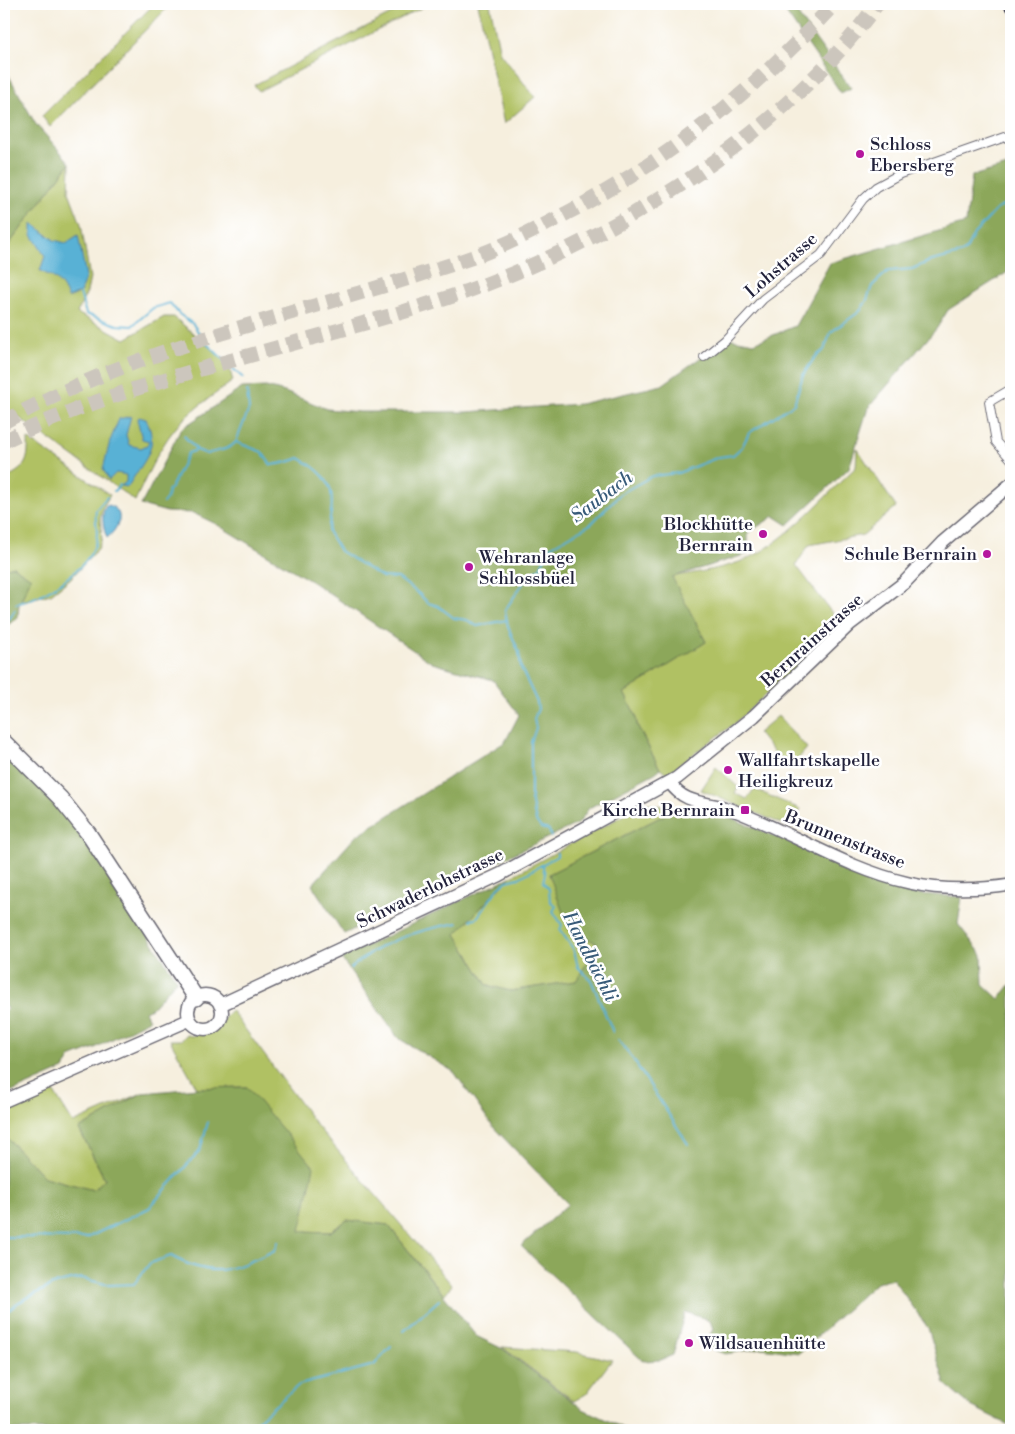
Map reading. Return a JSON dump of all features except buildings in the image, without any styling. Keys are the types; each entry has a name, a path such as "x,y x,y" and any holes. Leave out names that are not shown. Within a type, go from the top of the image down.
{"highway":[{"path":"6,745 60,798 88,833 196,998"}],"main road":[{"name":"Bernrainstrasse","path":"651,794 673,780 754,716 850,624 904,583 943,542 1011,484"},
{"name":"Brunnenstrasse","path":"673,780 700,801 731,810 888,878 943,888 977,889 1011,885"},
{"name":"Schwaderlohstrasse","path":"220,1005 499,875 651,794"},
{"path":"207,995 217,1000 220,1005 221,1019 215,1026 209,1029 198,1028 189,1020 189,1005 196,998 207,995"},
{"path":"4,1101 189,1020"}],"street":[{"name":"Lohstrasse","path":"704,357 725,340 763,299 820,255 862,199 876,188 900,174 1011,134"},
{"path":"1011,388 989,402 996,442 1011,459"}],"green space":[{"path":"154,4 171,4 50,127 42,116"},
{"path":"410,4 429,4 259,91 254,85"},
{"path":"478,4 490,4 500,53 535,97 504,124"},
{"path":"780,4 790,4 851,88 841,93"},
{"path":"4,67 35,123 70,163 4,251"},
{"path":"70,163 69,192 81,224 90,278 87,292 77,313 125,339 164,317 174,317 228,363 233,381 194,410 174,430 157,456 135,501 4,407 4,251","holes":["32,224 54,240 66,244 78,235 64,286 56,278 40,271 45,256"]},
{"path":"1011,165 1011,270 948,310 937,328 868,408 849,468 788,525 774,516 748,533 748,554 672,577 706,642 624,693 636,716 637,725 660,769 589,808 579,823 344,934 312,885 356,836 505,742 519,715 493,680 432,663 314,583 216,524 193,513 167,512 141,505 181,429 242,388 266,387 285,392 327,409 360,412 466,412 580,404 662,385 728,338 754,343 795,326 830,263 966,223 972,176"},
{"path":"28,439 110,495 103,507 100,519 102,539 98,549 71,578 51,594 21,601 30,578 13,566 4,569 4,479 17,472 24,464 28,454"},
{"path":"857,448 896,507 863,535 809,545 796,565 841,625 734,724 667,774 660,769 637,725 636,716 624,693 706,642 671,577 730,565 749,558 777,541 819,504 856,467"},
{"path":"13,566 31,578 19,605 18,617 4,628 4,569"},
{"path":"778,716 807,748 789,770 758,733"},
{"path":"4,755 29,776 76,829 177,980 152,1008 145,1011 149,1020 95,1048 70,1058 64,1069 12,1092 4,1076 4,1012 7,1008 4,1006"},
{"path":"716,767 738,787 735,793 747,799 754,789 800,809 791,828 701,790"},
{"path":"646,803 676,809 549,874 598,944 577,981 510,991 487,985 456,934 510,877"},
{"path":"703,806 886,883 919,894 962,897 958,924 982,955 983,984 999,999 1011,984 1011,1426 971,1406 945,1384 928,1328 893,1279 876,1283 799,1353 761,1348 725,1354 703,1346 713,1329 710,1321 685,1312 673,1355 661,1360 643,1361 521,1246 568,1204 494,1128 454,1072 398,1038 341,958 510,877 456,934 487,985 510,991 576,981 598,944 569,929 549,874 676,809"},
{"path":"231,1010 317,1126 452,1285 444,1295 388,1225 347,1220 330,1232 300,1231 247,1087 197,1088 170,1040 181,1040 186,1035 193,1036 196,1032 214,1030"},
{"path":"247,1087 314,1167 300,1231 330,1232 347,1220 388,1225 476,1336 503,1349 583,1409 628,1430 4,1430 4,1135 44,1177 93,1190 105,1179 79,1129 142,1093 197,1088"},
{"path":"52,1089 73,1123 142,1093 79,1129 105,1180 93,1190 44,1177 4,1135 4,1111"},
{"path":"502,1347 577,1352 612,1360 586,1394 574,1401"}],"water":[{"path":"32,223 54,240 66,243 78,235 86,276 80,293 68,298 57,281 40,271 45,256 32,235"},
{"path":"131,416 126,435 129,445 141,448 147,445 149,441 142,439 137,420 139,417 146,419 150,430 151,447 128,487 121,486 126,482 126,475 116,473 109,480 103,469 110,441 119,419"},
{"path":"109,505 118,512 119,521 107,538 103,514 105,507"}],"waterway":[{"name":"Saubach","path":"551,837 549,830 541,828 536,821 531,799 531,742 536,728 534,719 538,709 537,702 521,668 519,652 508,627 505,610 526,579 540,568 550,547 591,524 620,494 652,476 678,473 719,457 733,455 742,447 749,433 794,404 803,375 815,357 824,350 831,332 859,312 866,302 872,286 888,271 912,269 928,262 960,254 966,250 974,234 997,209 1011,202"},
{"path":"80,293 86,314 117,325 132,326 153,308 170,303 179,314 193,324 204,341 243,378"},
{"name":"Saubach","path":"247,391 249,409 236,442 262,452 271,465 299,458 325,478 329,486 332,502 328,531 340,551 382,577 398,578 428,603 438,606 454,618 467,620 477,626 507,620"},
{"path":"184,436 197,450"},
{"name":"Saubach","path":"163,503 188,453 197,450 207,454 226,449 236,442"},
{"path":"114,491 120,485"},
{"name":"Saubach","path":"16,604 39,596 51,589 64,581 85,562 92,552 96,541 96,510 107,497"},
{"name":"Saubach","path":"4,622 10,618 15,610"},
{"path":"471,920 476,919 499,887 507,881 519,878 557,856 557,853"},
{"name":"Handbächli","path":"542,865 545,874 543,882 549,889 550,901 556,906 553,911 562,925 560,930 574,950 578,967 591,980 613,1032"},
{"path":"351,968 374,951 401,938 458,923"},
{"name":"Handbächli","path":"618,1040 629,1053 688,1144"},
{"path":"4,1237 87,1238 149,1208 200,1150 208,1122"},
{"path":"4,1314 19,1302 57,1283 81,1278 109,1285 134,1284 150,1263 171,1256 200,1268 224,1270 247,1263 275,1250 278,1242"},
{"path":"404,1331 439,1300"},
{"path":"255,1430 257,1421 299,1385 374,1365 391,1347"}],"tunnel":[{"path":"4,422 59,394 117,369 175,348 414,277 497,248 533,231 606,192 677,145 742,94 804,36 834,4"},
{"path":"4,441 73,411 143,386 460,294 539,262 594,236 700,172 750,134 797,94 840,50 877,4"}],"railway":[{"path":"1002,4 1011,16"}],"place":[{"name":"Schloss Ebersberg","path":"860,154"},
{"name":"Blockhütte Bernrain","path":"763,534"},
{"name":"Schule Bernrain","path":"987,554"},
{"name":"Wehranlage Schlossbüel","path":"469,567"},
{"name":"Wallfahrtskapelle Heiligkreuz","path":"728,770"},
{"name":"Kirche Bernrain","path":"745,810"},
{"name":"Wildsauenhütte","path":"689,1343"}]}
